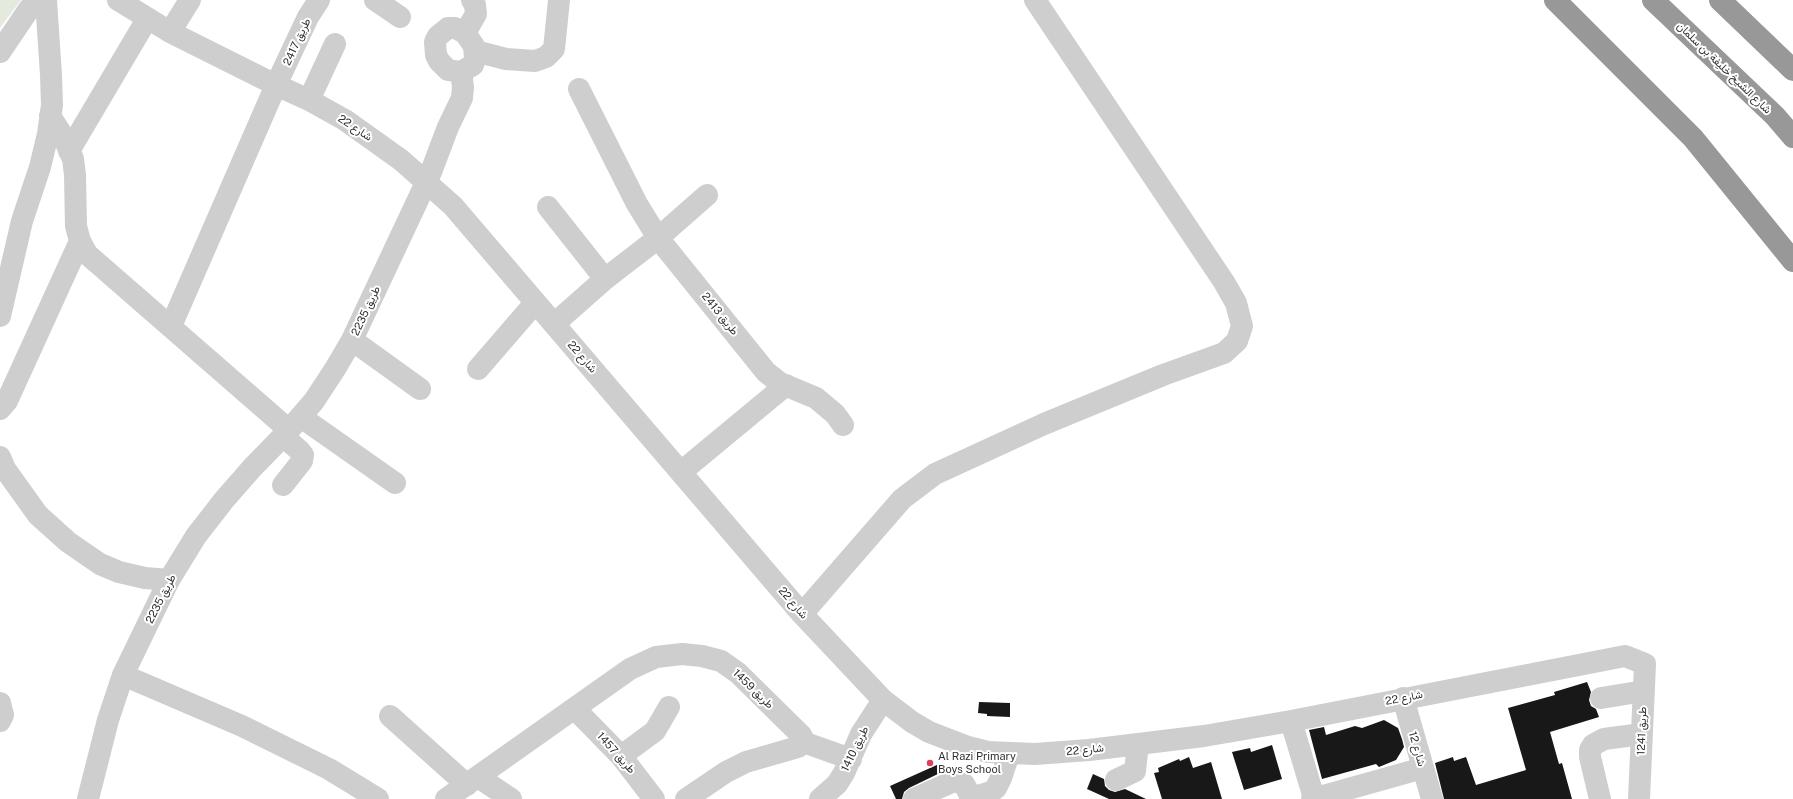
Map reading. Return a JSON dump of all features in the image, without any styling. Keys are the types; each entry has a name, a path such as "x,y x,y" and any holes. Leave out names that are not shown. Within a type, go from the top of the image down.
{"highway":[{"path":"1555,0 1692,138 1793,261"},
{"name":"شارع الشيخ خليفة بن سلمان","path":"1653,0 1775,116 1793,136"},
{"path":"1720,0 1793,70"}],"street":[{"name":"شارع 22","path":"118,0 170,32 309,100 374,139 426,182 464,218 802,614 883,700 912,722 948,741 988,752 1008,754 1062,753 1204,736 1291,721 1618,656 1631,657 1645,664"},
{"path":"170,32 190,0"},
{"name":"طريق 2417","path":"276,85 308,17 320,0"},
{"path":"375,0 400,17"},
{"path":"472,0 475,5 476,14 470,42 475,59 473,65 461,72 448,70 443,66 436,55 435,42 438,36 448,28 455,28 470,42 506,59 535,61 546,57 554,49 559,0"},
{"path":"802,614 902,499 935,474 1044,424 1162,375 1224,353 1237,342 1242,326 1236,304 1224,282 1035,0"},
{"path":"0,52 29,9 46,2 51,75 50,116 43,154 22,221 0,316"},
{"path":"69,150 148,19"},
{"path":"309,100 335,44"},
{"name":"طريق 2235","path":"88,799 108,720 123,675 169,580 196,536 224,500 252,468 291,428 335,369 352,340 426,182 462,98 463,88 461,72"},
{"path":"171,326 276,85"},
{"name":"طريق 2413","path":"579,89 638,204 658,238 766,372 786,385 816,398 835,414 843,425"},
{"path":"50,116 63,136 69,150 75,175 76,226 80,240 87,254 291,428 395,483"},
{"path":"554,324 605,279 658,238 706,195"},
{"path":"548,207 605,279"},
{"path":"0,409 8,401 80,240"},
{"path":"478,369 535,303"},
{"path":"352,340 420,389"},
{"path":"681,472 786,385"},
{"path":"283,485 302,461 303,456 291,428"},
{"path":"0,457 5,469 38,515 68,542 100,564 119,572 145,578 169,580"},
{"name":"طريق 1459","path":"446,799 642,662 656,657 702,656 721,661 738,672 801,735 803,742"},
{"name":"طريق 1241","path":"1639,799 1645,664"},
{"path":"123,675 242,726 329,769 378,799"},
{"path":"1601,698 1644,691"},
{"name":"شارع 12","path":"1403,698 1432,799"},
{"name":"طريق 1410","path":"820,799 840,791 861,734 883,700"},
{"path":"0,703 3,715 0,721"},
{"path":"621,756 655,731 669,707"},
{"name":"طريق 1457","path":"575,709 621,756 654,799"},
{"path":"390,716 473,781 512,799"},
{"path":"1291,721 1313,799 1423,768"},
{"path":"1600,799 1590,757 1593,745 1604,739 1642,734"},
{"path":"686,799 726,772 746,762 798,747 803,742 851,759"},
{"path":"1116,780 1135,771 1138,744"},
{"path":"914,799 954,781 964,784 970,799 991,792 996,788 1001,778 1008,754"}],"shaded area":[{"path":"0,0 21,0 0,28"}],"building":[{"path":"1587,682 1591,692 1589,700 1591,706 1596,709 1599,717 1550,732 1559,764 1562,763 1572,799 1444,799 1435,763 1453,757 1454,761 1466,757 1476,785 1526,770 1508,708 1555,695 1554,692"},
{"path":"979,702 1010,703 1010,717 987,716 987,714 978,713"},
{"path":"1384,720 1398,728 1402,739 1404,747 1396,760 1379,767 1376,764 1322,779 1309,730 1324,727 1326,735 1355,726 1362,728"},
{"path":"1272,745 1282,779 1244,790 1232,752 1250,748 1251,752"},
{"path":"1189,757 1193,768 1211,762 1222,799 1162,799 1154,773 1159,772 1158,768 1179,759 1180,761"},
{"path":"939,764 942,772 909,788 904,792 902,799 896,799 890,786"},
{"path":"1093,774 1104,779 1105,786 1109,790 1115,792 1125,789 1146,799 1109,799 1087,789"}],"place":[{"name":"Al Razi Primary Boys School","path":"930,763"}]}
